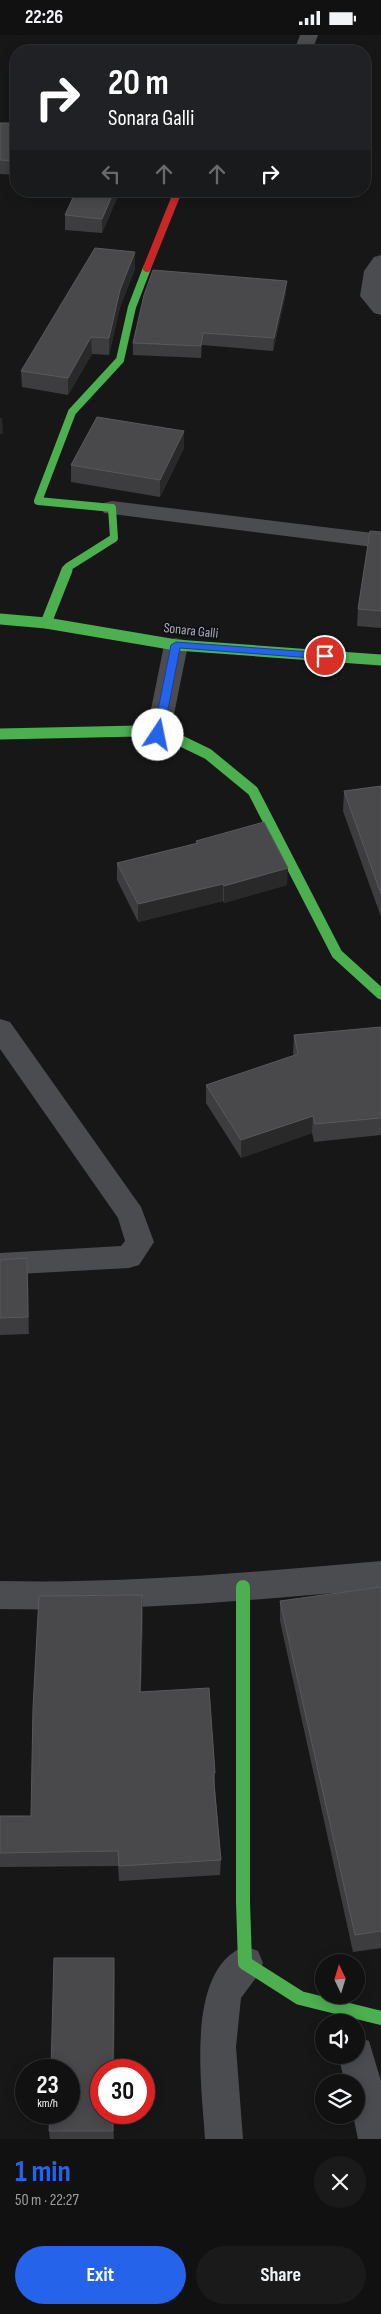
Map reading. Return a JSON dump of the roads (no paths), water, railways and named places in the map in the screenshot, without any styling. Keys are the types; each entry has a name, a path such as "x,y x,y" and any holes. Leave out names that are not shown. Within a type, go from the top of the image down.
{"street":[{"path":"176,197 132,307 120,360 72,412 38,501 381,541"},
{"path":"381,261 374,271 370,295 381,309"},
{"path":"46,623 68,567 114,538 112,509"},
{"name":"Sonara Galli","path":"0,619 46,623 176,645 381,660"},
{"path":"158,735 176,645"},
{"path":"0,734 140,731 176,738 208,754 253,791 337,954 381,994"},
{"path":"0,1029 131,1215 140,1242 129,1257 0,1264"},
{"path":"0,1595 44,1596 243,1587 381,1575"},
{"path":"224,2139 218,2047 224,1993 246,1963 243,1902 243,1587"},
{"path":"246,1963 300,1998 342,2014"},
{"path":"365,2018 381,2019"},
{"path":"358,2064 377,2139"}]}
